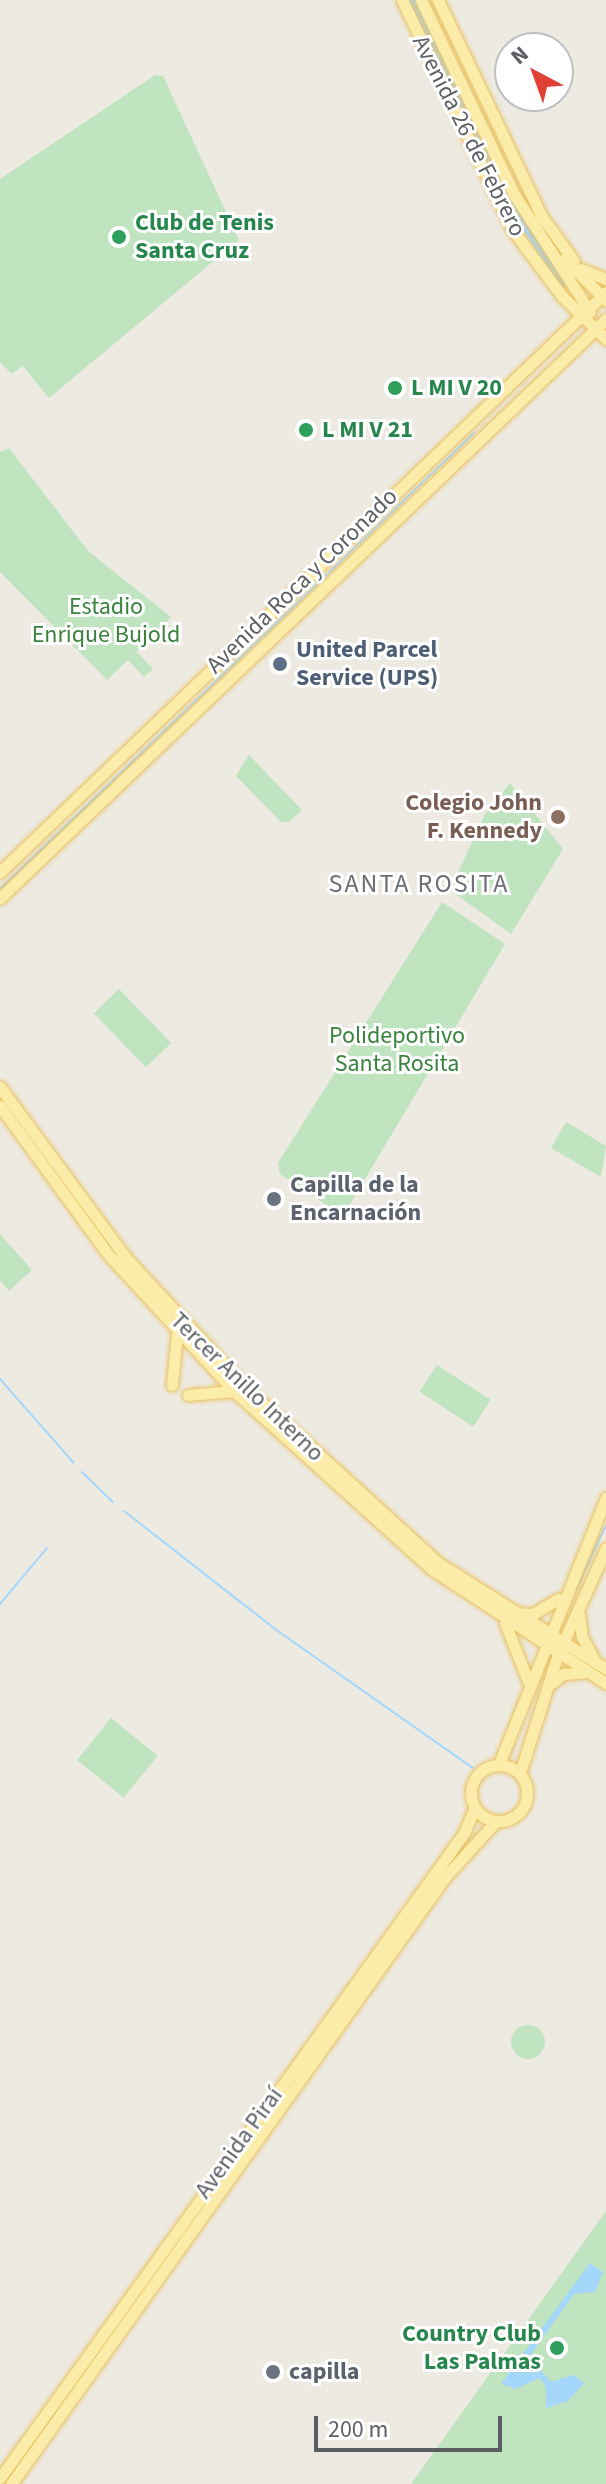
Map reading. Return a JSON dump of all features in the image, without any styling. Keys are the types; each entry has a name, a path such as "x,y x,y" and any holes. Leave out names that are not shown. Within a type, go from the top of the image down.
{"main road":[{"name":"Avenida 26 de Febrero","path":"402,0 497,203 561,295 602,324 606,341"},
{"name":"Avenida 26 de Febrero","path":"421,0 514,194 584,311"},
{"name":"Avenida 26 de Febrero","path":"429,0 537,222 605,294"},
{"name":"Avenida 26 de Febrero","path":"438,0 542,217 581,269 605,294"},
{"path":"581,269 606,279"},
{"name":"Avenida Roca y Coronado","path":"0,898 372,529 551,341 605,294"},
{"path":"551,341 565,319 561,295"},
{"name":"Avenida Roca y Coronado","path":"0,872 372,529 577,343 602,324"},
{"path":"577,343 606,341"},
{"path":"538,354 546,371"},
{"name":"Tercer Anillo Interno","path":"1,1092 109,1237 175,1317 437,1562 505,1616"},
{"name":"Tercer Anillo Interno","path":"0,1106 89,1229 147,1302 234,1391 414,1555 505,1616 599,1669 606,1683"},
{"path":"11,1121 19,1117 37,1139"},
{"path":"89,1229 109,1237"},
{"path":"107,1253 113,1250 127,1259"},
{"path":"147,1302 175,1317"},
{"path":"172,1385 177,1334"},
{"path":"188,1395 234,1391"},
{"path":"499,1764 520,1773 528,1789 525,1806 496,1821 475,1807 472,1782 499,1764 544,1639 606,1498"},
{"path":"520,1773 543,1695 606,1548"},
{"path":"414,1555 437,1562"},
{"path":"529,1684 520,1650 505,1616 533,1614 563,1592"},
{"path":"543,1695 563,1674 599,1669 582,1637 580,1606"},
{"name":"Avenida Piraí","path":"469,1837 475,1807"},
{"name":"Avenida Piraí","path":"0,2478 187,2228 469,1837 496,1821"},
{"name":"Avenida Piraí","path":"11,2484 187,2228"}],"green space":[{"name":"Club de Tenis Santa Cruz","path":"155,75 163,76 239,240 49,398 23,366 12,374 0,362 0,179"},
{"name":"Estadio Enrique Bujold","path":"9,448 88,551 171,617 131,657 137,652 153,669 144,677 128,660 107,680 0,572 0,452"},
{"path":"249,755 302,810 289,822 281,822 236,776"},
{"path":"510,783 563,849 511,934 450,890 484,816"},
{"name":"Polideportivo Santa Rosita","path":"442,902 505,944 343,1216 280,1174 278,1163"},
{"path":"119,989 171,1043 146,1067 94,1013"},
{"path":"566,1122 606,1146 601,1177 551,1148"},
{"path":"0,1234 32,1270 9,1291 0,1280"},
{"path":"437,1365 491,1400 473,1427 420,1392"},
{"path":"111,1718 158,1756 124,1798 77,1760"},
{"path":"528,2025 540,2030 545,2042 540,2054 528,2059 516,2054 511,2042 516,2030"},
{"name":"Country Club Las Palmas","path":"606,2211 606,2484 411,2484"}],"water":[{"path":"590,2263 603,2272 595,2292 574,2294 529,2357 551,2382 574,2375 584,2383 568,2401 546,2408 546,2386 539,2378 516,2389 501,2384"}],"waterway":[{"path":"411,0 503,195 563,283"},
{"path":"0,889 474,433"},
{"path":"0,1379 73,1462"},
{"path":"82,1472 113,1502"},
{"path":"124,1511 275,1629 473,1768"},
{"path":"576,1590 606,1525"},
{"path":"0,1604 47,1548"},
{"path":"445,1869 463,1844"},
{"path":"3,2484 75,2384"}],"place":[{"name":"Club de Tenis Santa Cruz","path":"119,237"},
{"name":"L MI V 20","path":"395,388"},
{"name":"L MI V 21","path":"306,430"},
{"name":"United Parcel Service (UPS)","path":"280,664"},
{"name":"Colegio John F. Kennedy","path":"558,817"},
{"name":"Capilla de la Encarnación","path":"274,1199"},
{"name":"Country Club Las Palmas","path":"557,2348"},
{"name":"capilla","path":"273,2372"}],"district":[{"name":"SANTA ROSITA","path":"419,884"}]}
